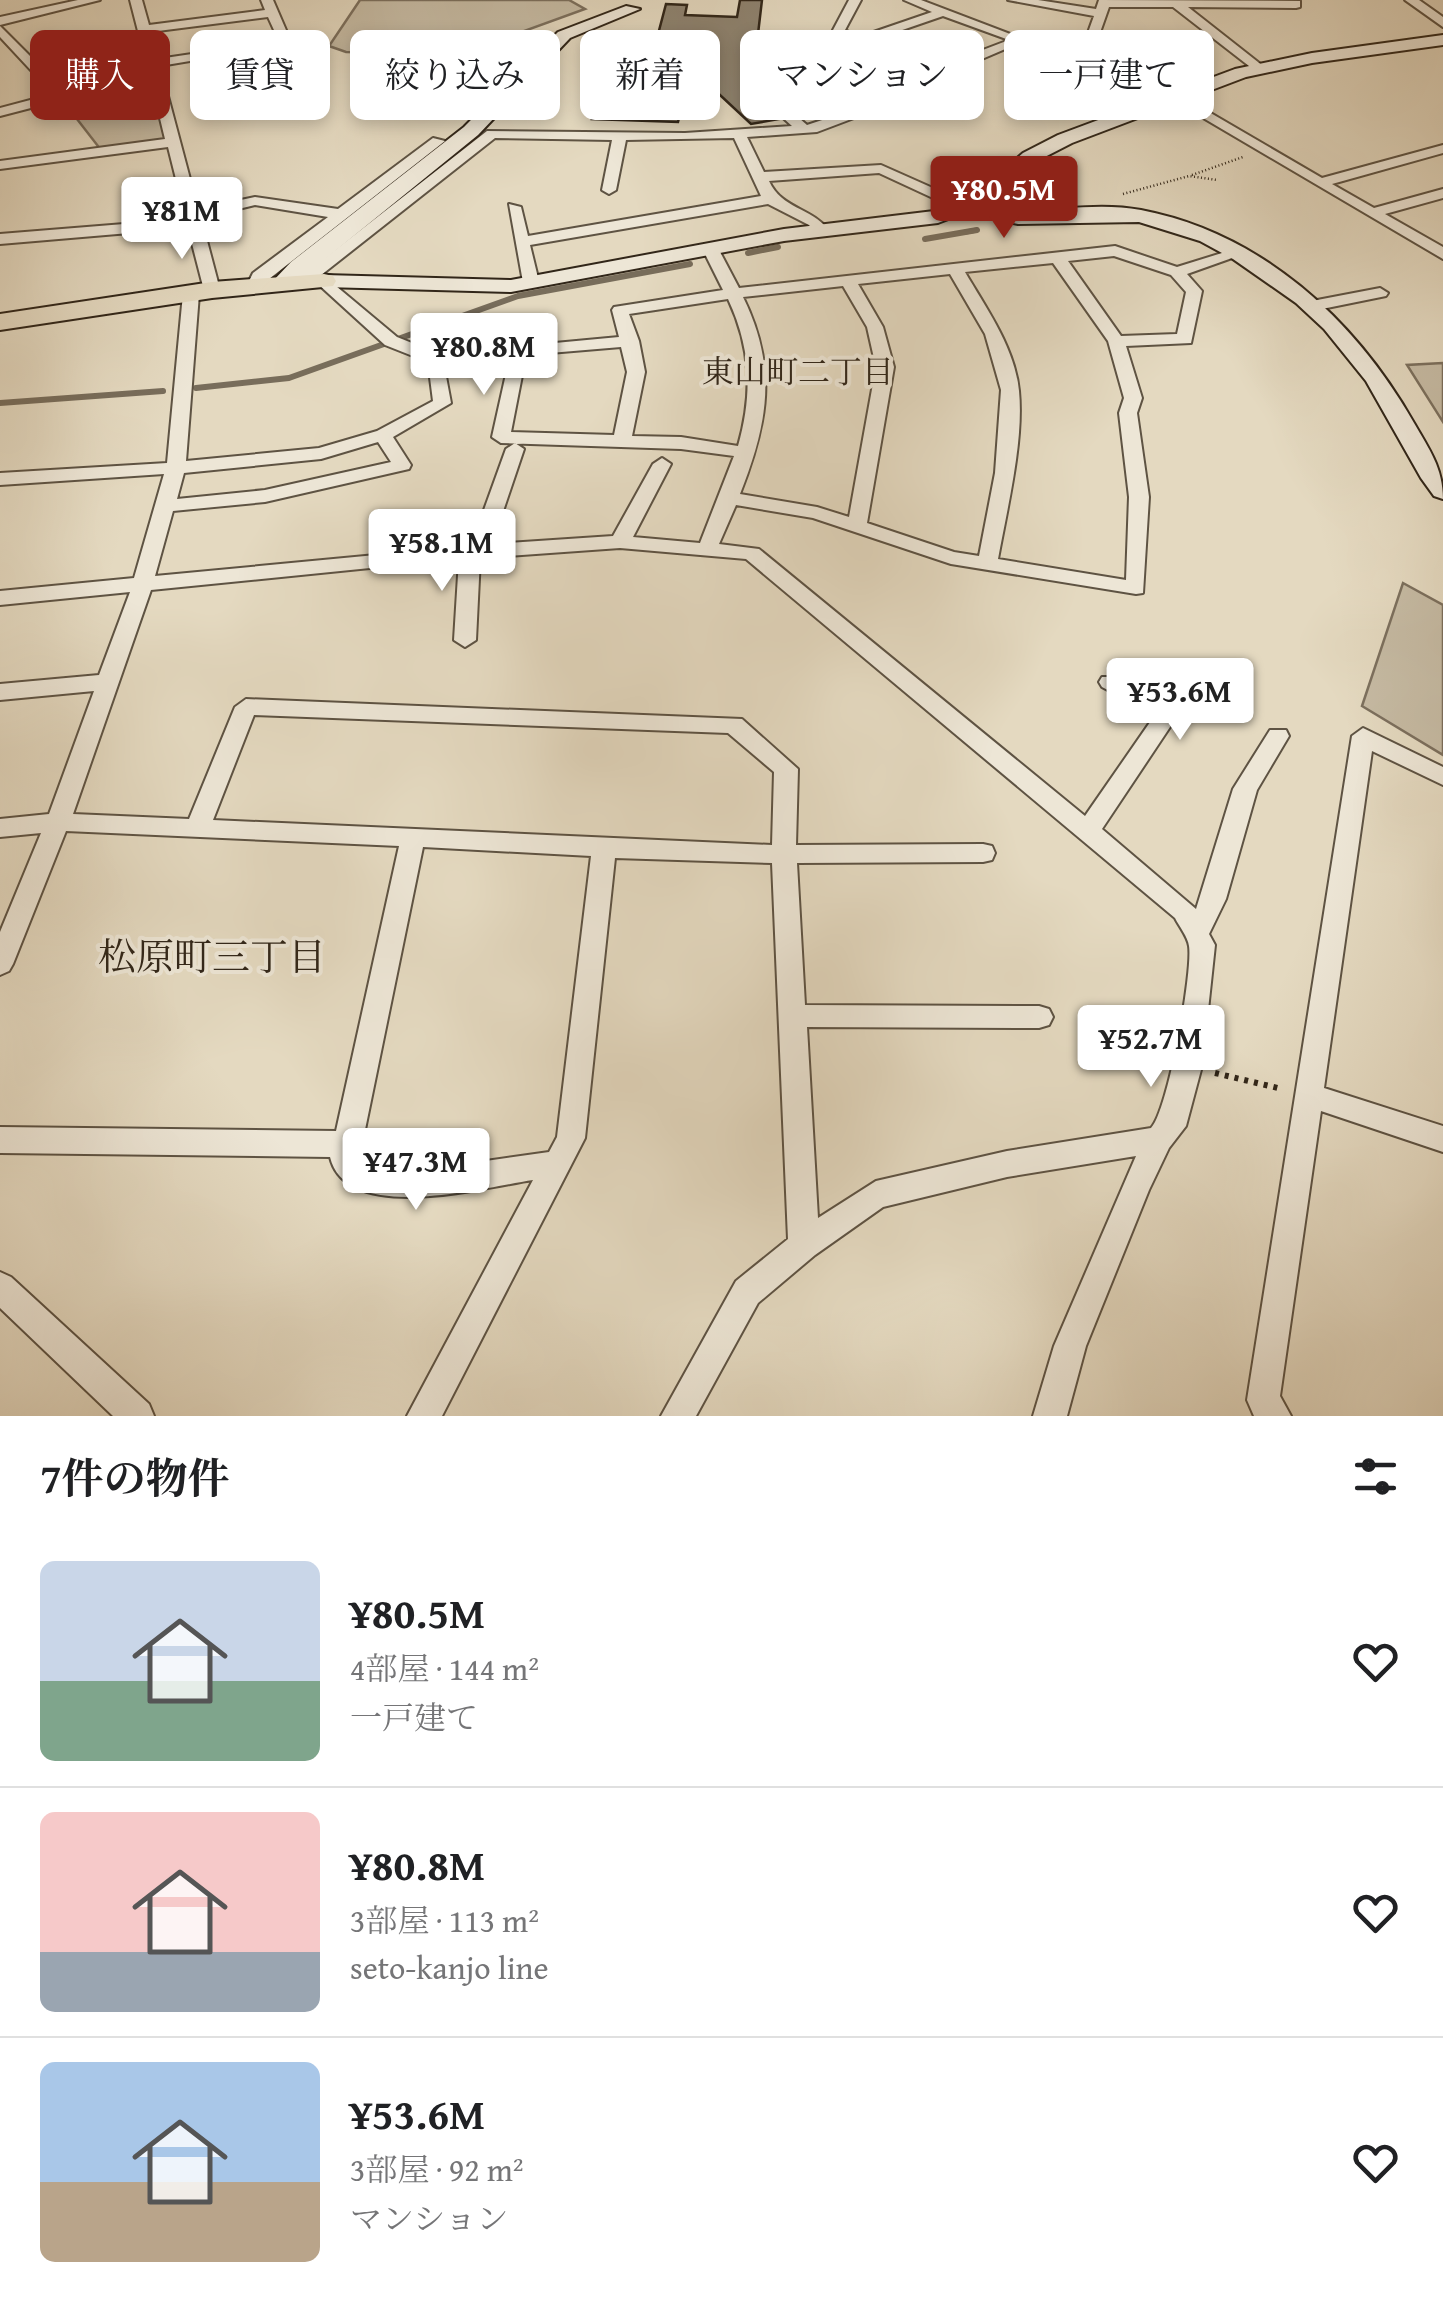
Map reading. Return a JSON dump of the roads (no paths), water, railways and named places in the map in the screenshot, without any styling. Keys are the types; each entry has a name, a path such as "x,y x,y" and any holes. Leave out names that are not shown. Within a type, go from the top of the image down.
{"main road":[{"path":"0,322 304,281"}],"street":[{"path":"0,21 94,0"},
{"path":"136,0 144,29 270,6 280,30"},
{"path":"839,30 854,0"},
{"path":"910,0 1020,40 984,54"},
{"path":"1014,0 1103,5 1296,4"},
{"path":"1410,0 1443,23"},
{"path":"1177,4 1258,69"},
{"path":"1095,30 1103,5"},
{"path":"0,479 321,453 383,434 442,403 436,359 388,339 304,281 298,266 472,132 564,35 632,9"},
{"path":"888,30 940,12"},
{"path":"0,30 30,62"},
{"path":"1214,84 1258,69 1443,40"},
{"path":"304,281 490,135 738,134 817,128 892,102 816,72 789,84 758,90 804,128"},
{"path":"0,112 30,104"},
{"path":"0,964 58,822 142,586 176,467 202,292 194,219 169,120"},
{"path":"304,281 511,286 821,230 904,222 966,208 1030,157 1116,120"},
{"path":"1214,120 1443,254"},
{"path":"738,134 770,199 814,222 821,230"},
{"path":"609,190 620,136"},
{"path":"254,285 259,276 438,141"},
{"path":"0,166 175,142"},
{"path":"1322,182 1443,149"},
{"path":"758,176 881,170 966,208 1026,218 1104,212 1166,222 1238,253 1312,306 1351,344 1377,380 1443,492"},
{"path":"1372,213 1443,193"},
{"path":"521,242 770,199"},
{"path":"0,239 194,219 255,201 341,214"},
{"path":"514,207 531,282"},
{"path":"1426,245 1443,240"},
{"path":"707,548 730,498 744,452 758,371 752,343 711,250"},
{"path":"622,440 636,372 620,310 732,293 1115,251 1176,272 1194,291 1185,339 1116,341"},
{"path":"1176,272 1238,253"},
{"path":"730,498 794,507 951,558 1136,588 1139,496 1128,413 1133,398 1116,341 1058,258"},
{"path":"955,269 993,334 1010,390 1004,472 987,565"},
{"path":"848,281 874,327 885,367 857,526"},
{"path":"1312,306 1380,293"},
{"path":"631,341 518,351 501,437 622,440 744,452"},
{"path":"165,506 264,496 402,465 383,434"},
{"path":"465,640 474,552 515,450"},
{"path":"620,542 662,464"},
{"path":"0,598 474,552 620,542 752,553 1184,912 1202,945 1188,1066 1172,1126 1159,1139 1135,1187 1070,1346 1050,1416"},
{"path":"0,692 108,682"},
{"path":"1086,833 1168,713 1110,682"},
{"path":"198,827 246,707 734,725 786,770 784,854 804,1245"},
{"path":"1197,933 1213,898 1245,789 1278,736"},
{"path":"1274,1416 1264,1400 1363,736 1443,777"},
{"path":"0,828 58,822 604,848 784,854 983,853"},
{"path":"413,838 344,1159 369,1181 416,1184 560,1163"},
{"path":"424,1416 571,1138 604,848"},
{"path":"792,1016 1039,1018"},
{"path":"1311,1096 1443,1139"},
{"path":"678,1416 748,1292 804,1245 876,1195 1006,1164 1159,1139"},
{"path":"0,1140 347,1144"},
{"path":"0,1286 137,1416"}],"waterway":[{"path":"925,239 977,230 966,232"},
{"path":"748,253 778,247"},
{"path":"196,388 289,378 518,296 690,264"},
{"path":"0,403 163,391"}],"district":[{"name":"東山町二丁目","path":"798,372"},
{"name":"松原町三丁目","path":"212,957"}]}
